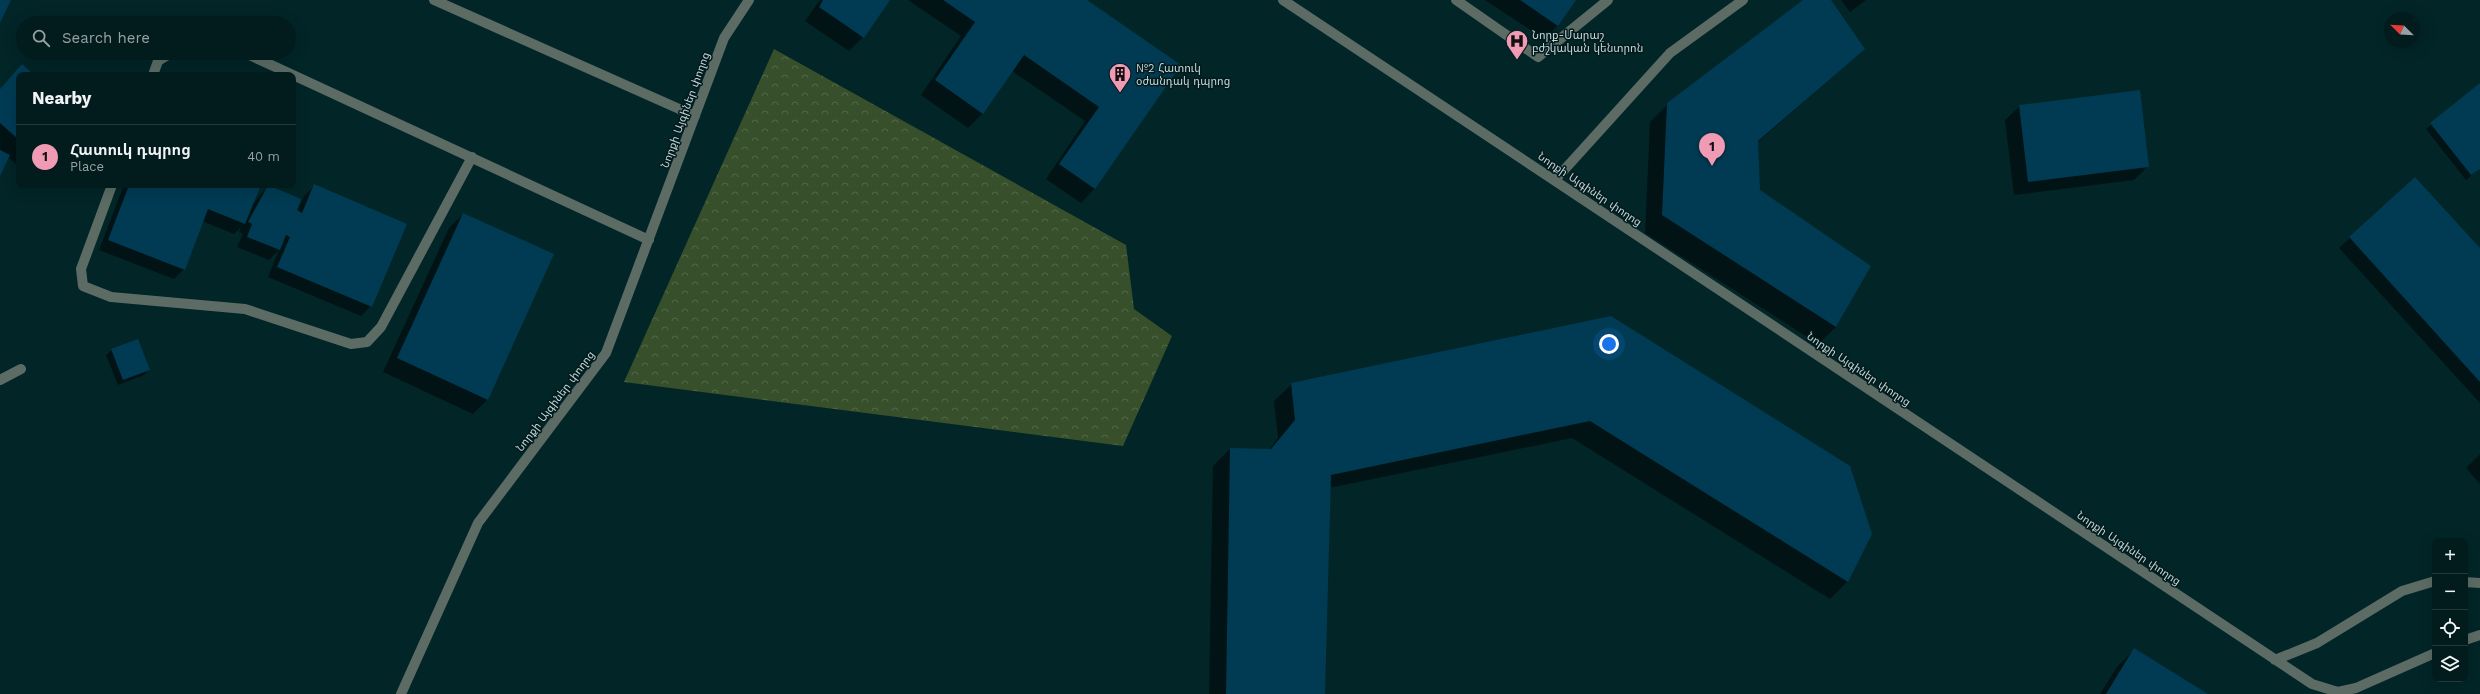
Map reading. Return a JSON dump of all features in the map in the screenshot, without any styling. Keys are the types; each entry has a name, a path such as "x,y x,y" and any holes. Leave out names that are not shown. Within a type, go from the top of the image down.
{"street":[{"path":"434,0 695,116"},
{"name":"Նորքի Այգիներ փողոց","path":"401,694 478,523 606,353 724,38 749,0"},
{"name":"Նորքի Այգիներ փողոց","path":"1283,0 2312,684 2338,692 2356,688 2432,654"},
{"path":"1456,0 1538,57 1608,0"},
{"path":"1555,180 1670,52 1743,0"},
{"path":"154,72 160,60"},
{"path":"260,60 286,72"},
{"path":"296,76 649,240"},
{"path":"111,188 81,269 83,286 111,297 246,309 351,344 367,342 381,327 472,157"},
{"path":"0,380 21,369"},
{"path":"2276,660 2317,643 2402,591 2432,582"},
{"path":"2468,582 2480,583"},
{"path":"2468,639 2480,635"}],"green space":[{"path":"774,49 1126,245 1134,309 1172,336 1123,446 624,382"}],"building":[{"path":"0,0 11,0 0,23"},
{"path":"823,0 890,0 864,38 819,7"},
{"name":"№2 Հատուկ օժանդակ դպրոց","path":"943,0 1087,0 1181,65 1095,189 1059,164 1099,107 1024,55 983,114 935,80 975,22"},
{"path":"1520,0 1576,0 1558,26"},
{"path":"1803,0 1831,0 1865,49 1758,141 1760,190 1871,266 1836,327 1662,215 1667,103"},
{"path":"22,64 31,72 16,72 16,137 0,123 0,89"},
{"path":"2480,83 2480,169 2471,175 2430,123"},
{"path":"2140,90 2149,167 2028,182 2019,105"},
{"path":"0,150 10,155 0,176"},
{"path":"2415,177 2480,248 2480,382 2349,237"},
{"path":"314,184 407,224 372,307 277,267 290,237 286,235 280,250 247,237 252,224 248,222 266,188 275,188 301,199 297,210 302,213"},
{"path":"128,188 260,188 245,224 208,209 185,270 108,240"},
{"path":"463,213 554,254 488,400 397,358"},
{"path":"1611,316 1850,466 1872,534 1848,582 1590,421 1331,475 1325,694 1226,694 1230,448 1271,449 1295,420 1291,383"},
{"path":"138,339 150,370 123,380 111,349"},
{"path":"2134,648 2208,694 2106,694"}],"place":[{"name":"Նորք-Մարաշ բժշկական կենտրոն","path":"1517,60"},
{"name":"№2 Հատուկ օժանդակ դպրոց","path":"1120,94"},
{"name":"Հատուկ դպրոց","path":"1712,166"}]}
